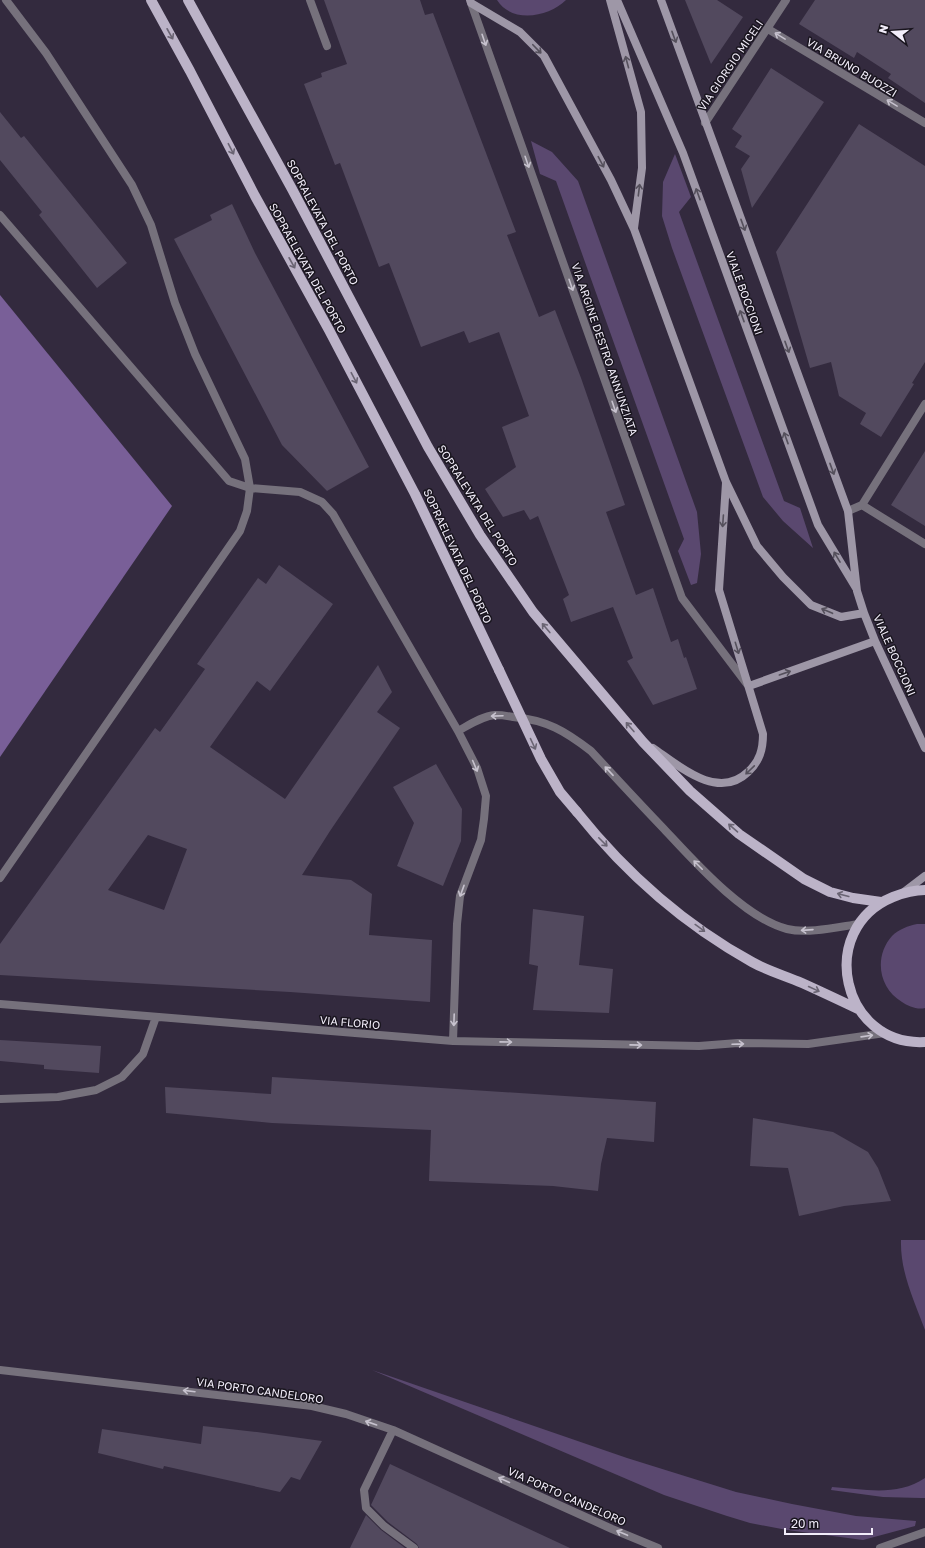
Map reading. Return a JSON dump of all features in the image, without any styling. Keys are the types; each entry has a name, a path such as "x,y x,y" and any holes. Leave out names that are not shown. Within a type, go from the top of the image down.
{"main road":[{"name":"SOPRAELEVATA DEL PORTO","path":"151,0 190,71 254,196 329,330 415,494 541,759 560,792 594,833 640,879 687,919 716,940 753,962 860,1010"},
{"name":"SOPRALEVATA DEL PORTO","path":"188,0 292,189 428,447 480,535 533,612 643,742 690,791 739,834 804,879 830,892 854,898 881,902"},
{"path":"925,890 904,892 881,902 869,912 859,924 851,940 847,957 846,975 850,992 860,1010 872,1024 885,1033 900,1039 916,1043 925,1042"}],"street":[{"path":"0,878 240,531 247,511 250,488 245,459 195,354 175,303 151,226 132,186 46,53 6,0"},
{"path":"310,0 327,46"},
{"path":"610,0 640,112 642,168 634,229"},
{"name":"VIALE BOCCIONI","path":"617,0 683,153 818,525 857,591"},
{"name":"VIALE BOCCIONI","path":"661,0 848,511 857,591 864,613 875,641 925,748"},
{"name":"VIA GIORGIO MICELI","path":"705,123 786,0"},
{"name":"VIA ARGINE DESTRO ANNUNZIATA","path":"471,2 682,598 748,686"},
{"name":"VIA ARGINE DESTRO ANNUNZIATA","path":"471,2 520,32 544,56 611,180 634,229 726,482 757,546 783,577 811,605 841,617 864,613"},
{"name":"VIA BRUNO BUOZZI","path":"768,29 925,123"},
{"path":"0,215 229,480 250,488 300,492 322,502 333,514 458,731 477,768 486,796 481,840 460,896 457,924 453,1041"},
{"path":"848,511 862,505 925,404"},
{"name":"VIA ARGINE DESTRO ANNUNZIATA","path":"643,742 696,776 709,782 722,784 734,781 745,775 754,766 760,755 763,744 763,734 719,590 726,482"},
{"path":"862,505 925,544"},
{"path":"748,686 875,641"},
{"path":"458,731 477,721 494,715 529,718 551,725 570,735 591,751 699,866 730,895 763,919 787,929 802,931 859,924"},
{"path":"904,892 925,876"},
{"name":"VIA FLORIO","path":"0,1004 453,1041 699,1046 738,1044 808,1044 885,1033"},
{"path":"0,1100 58,1097 96,1090 122,1077 143,1054 156,1017"},
{"name":"VIA PORTO CANDELORO","path":"0,1370 312,1406 346,1414 393,1430 612,1529 658,1548"},
{"path":"393,1430 364,1490 366,1508 384,1526 414,1548"},
{"path":"880,1548 925,1532"}],"shaded area":[{"path":"497,0 566,0 559,6 541,14 521,15 512,13 504,8"},
{"path":"531,141 552,152 578,181 697,512 701,554 697,583 691,585 678,551 684,539 556,181 540,174"},
{"path":"675,154 691,197 679,212 784,501 800,508 813,548 783,521 763,497 672,248 662,216 663,182"},
{"path":"0,295 172,506 0,757"},
{"path":"917,924 925,924 925,1008 910,1006 894,996 888,989 881,971 883,953 886,944 892,936 904,928"},
{"path":"901,1240 925,1240 925,1330 905,1275 901,1252"},
{"path":"372,1370 627,1458 736,1492 856,1516 916,1521 915,1526 863,1540 787,1530 750,1523 664,1495"},
{"path":"925,1478 925,1498 883,1497 831,1490 832,1487 892,1490 914,1484"}],"building":[{"path":"324,0 420,0 425,15 433,13 516,232 507,235 539,317 555,310 581,378 625,505 606,512 636,595 653,588 671,642 678,639 697,689 653,705 627,661 633,658 613,607 571,622 563,599 569,595 538,516 530,520 524,510 503,517 485,489 516,467 502,427 529,416 499,332 469,343 464,331 421,347 389,263 379,267 340,163 335,165 304,84 322,77 321,73 347,64"},
{"path":"685,0 717,0 743,17 711,64"},
{"path":"815,0 925,0 925,103 888,78 891,74 857,52 854,58 799,24"},
{"path":"771,68 824,102 752,208 741,169 750,156 735,147 742,136 732,129"},
{"path":"0,112 21,138 24,136 127,263 97,288 39,215 42,212 0,160"},
{"path":"859,124 925,166 925,362 912,383 914,384 881,437 860,424 866,413 839,396 831,362 810,368 776,252"},
{"path":"232,204 255,253 369,467 327,491 282,445 174,239 212,220 210,215"},
{"path":"925,451 925,526 891,505"},
{"path":"279,565 333,604 270,691 257,681 210,747 285,799 378,665 392,692 377,712 400,728 302,875 351,880 372,894 369,935 432,940 430,1002 290,992 0,975 0,944 155,728 160,732 205,669 197,664 258,578 266,584","holes":["148,835 187,849 164,910 108,890"]},
{"path":"436,764 462,809 461,841 443,886 397,866 414,823 393,787"},
{"path":"533,909 584,916 579,965 613,969 609,1013 533,1010 538,966 529,964"},
{"path":"0,1040 101,1046 99,1073 44,1069 44,1065 0,1061"},
{"path":"272,1077 656,1102 654,1142 607,1138 601,1164 598,1191 553,1186 429,1181 431,1130 272,1123 166,1113 165,1087 271,1094"},
{"path":"753,1118 833,1132 868,1152 878,1168 891,1201 844,1206 799,1216 788,1168 750,1166"},
{"path":"203,1426 322,1441 300,1480 291,1477 280,1492 164,1466 163,1469 98,1453 102,1429 201,1444"},
{"path":"390,1464 570,1548 419,1548 417,1544 388,1522 371,1505"},
{"path":"366,1515 381,1530 405,1548 350,1548"}]}
